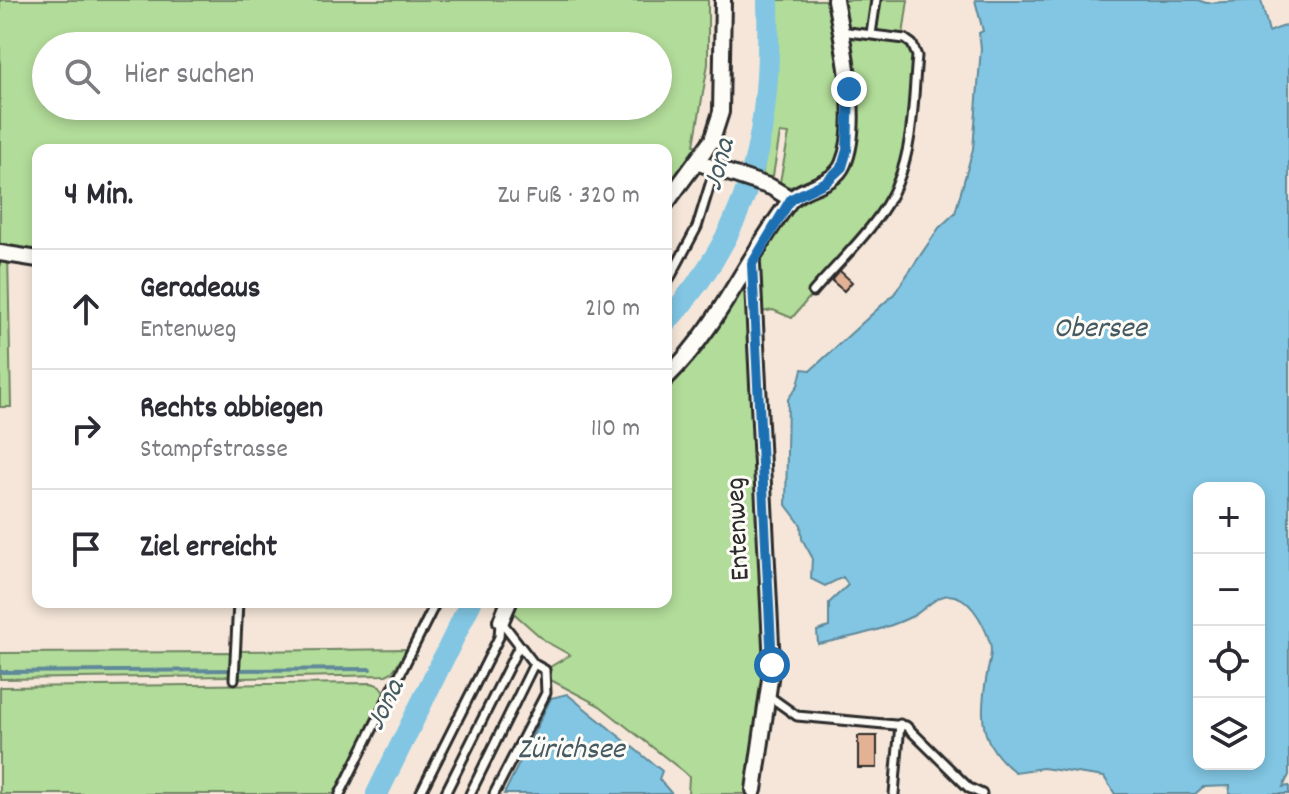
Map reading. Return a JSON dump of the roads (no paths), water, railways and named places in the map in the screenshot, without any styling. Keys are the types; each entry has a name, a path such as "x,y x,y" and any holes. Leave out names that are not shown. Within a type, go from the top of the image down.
{"street":[{"path":"672,195 712,140 723,101 723,0"},
{"path":"672,371 712,326 791,199 833,177 844,161 849,89 835,0"},
{"path":"696,162 771,187 791,199"},
{"path":"0,253 32,258"},
{"name":"Entenweg","path":"752,264 769,584 769,696 753,792"},
{"path":"501,621 506,608"}],"lane":[{"path":"871,34 876,0"},
{"path":"813,292 874,221 896,186 908,147 917,56 912,44 905,39 840,31"},
{"path":"672,274 697,227 715,168"},
{"path":"234,677 238,608"},
{"path":"340,794 433,608"},
{"path":"494,794 546,693 545,670 534,664 501,621"},
{"path":"420,794 499,637 501,621"},
{"path":"445,794 519,646"},
{"path":"470,794 534,664"},
{"path":"769,696 797,716 900,724 911,729 969,788 982,794"},
{"path":"894,794 900,724"}],"water":[{"name":"Obersee","path":"975,0 1198,0 1206,3 1261,0 1269,32 1289,24 1289,775 1283,787 1289,786 1289,794 1229,794 1230,786 1203,787 1195,794 1115,794 1104,777 1043,768 1015,772 994,751 984,729 984,689 990,643 973,610 952,595 932,602 913,616 890,626 818,644 817,631 829,627 829,603 848,585 843,577 825,586 811,579 812,557 802,539 801,525 786,505 788,399 798,385 802,369 811,370 894,294 939,228 955,213 973,149 981,48 979,33 983,31"},
{"name":"Zürichsee","path":"567,694 662,771 659,779 672,794 504,794 551,698"}],"waterway":[{"name":"Jona","path":"672,315 720,248 739,211 752,173 766,91 768,0"},
{"name":"Jona","path":"377,794 468,608"},
{"path":"0,672 370,669"}]}
